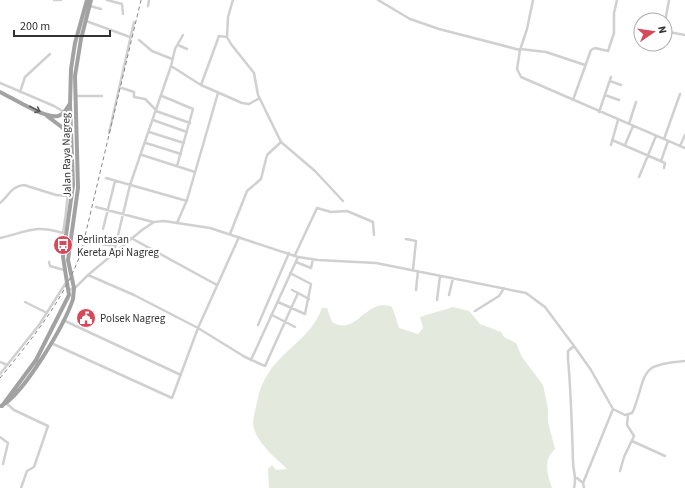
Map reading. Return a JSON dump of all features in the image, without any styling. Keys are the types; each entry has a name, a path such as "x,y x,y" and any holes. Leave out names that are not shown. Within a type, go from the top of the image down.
{"highway":[{"name":"Jalan Raya Nagreg","path":"1,407 36,360 68,300 69,290 64,270 64,252 65,233 73,185 70,133 72,61 87,0"},
{"name":"Jalan Raya Nagreg","path":"5,402 34,372 72,303 74,288 68,260 78,188 74,96 77,59 91,0"},
{"path":"0,92 47,115 70,133"},
{"path":"47,115 56,116 64,113 70,105"}],"street":[{"path":"54,0 61,0"},
{"path":"108,0 122,4 123,14"},
{"path":"148,6 149,0"},
{"path":"233,0 228,17 227,37 254,73 260,98 281,142 315,171 343,201"},
{"path":"378,0 410,20 520,49 546,52 585,65"},
{"path":"533,0 527,29 520,49 516,70 518,75 685,148"},
{"path":"573,100 592,49 608,50 614,34 614,13 617,0"},
{"path":"666,12 668,0"},
{"path":"90,6 101,9"},
{"path":"86,21 131,36"},
{"path":"108,132 121,88 134,22"},
{"path":"673,33 685,35"},
{"path":"114,252 114,246 130,185 162,96 172,59 183,35"},
{"path":"201,85 218,37 220,35 227,37"},
{"path":"139,40 152,51 172,59"},
{"path":"178,45 187,49"},
{"path":"20,92 25,77 50,54"},
{"path":"171,66 201,85 246,104 260,98"},
{"path":"600,112 611,77"},
{"path":"610,81 622,85"},
{"path":"0,83 59,108 64,113"},
{"path":"121,88 134,92 134,97 145,99 156,111 190,122"},
{"path":"177,223 187,201 218,93"},
{"path":"664,139 680,94"},
{"path":"74,96 102,96"},
{"path":"162,96 193,108 177,166"},
{"path":"605,96 619,100"},
{"path":"629,124 636,102"},
{"path":"153,120 187,132"},
{"path":"611,145 618,120"},
{"path":"625,145 633,126"},
{"path":"149,132 184,143"},
{"path":"0,238 28,230 42,228 65,233 69,196 70,133"},
{"path":"680,146 685,135"},
{"path":"639,177 656,136"},
{"path":"612,140 666,164 664,168"},
{"path":"661,162 668,141"},
{"path":"230,234 247,191 261,179 267,155 281,142"},
{"path":"146,143 181,154"},
{"path":"142,155 195,172"},
{"path":"106,178 187,201"},
{"path":"103,229 115,180"},
{"path":"0,202 5,199 13,188 18,185 24,185 56,195 69,196"},
{"path":"96,207 154,222 164,221 210,228 296,256 313,259 376,263 526,293 545,307 591,370 613,409 628,414"},
{"path":"252,360 296,262 296,256 317,208 331,212 347,211 373,222 374,235"},
{"path":"69,290 74,288 131,238 154,222"},
{"path":"50,343 172,398 198,328 239,237"},
{"path":"131,238 217,285"},
{"path":"406,239 416,241 413,270"},
{"path":"99,240 101,244 114,246"},
{"path":"258,325 289,253"},
{"path":"296,262 311,268 313,259"},
{"path":"49,262 50,266 64,270"},
{"path":"416,290 418,271"},
{"path":"278,302 305,314 311,284 290,273"},
{"path":"88,275 134,295 198,328 262,366 266,365 298,293"},
{"path":"437,300 440,276"},
{"path":"449,295 453,278"},
{"path":"0,374 47,313 67,280"},
{"path":"475,311 499,296 504,288"},
{"path":"292,290 309,299"},
{"path":"25,302 47,313"},
{"path":"272,315 294,327"},
{"path":"63,320 181,375"},
{"path":"574,346 569,349 568,358 574,438 573,460 577,478 574,488"},
{"path":"628,414 634,409 643,382 650,368 660,364 685,361"},
{"path":"0,362 7,365"},
{"path":"5,402 14,410 48,426 34,467 27,471 21,488"},
{"path":"584,488 583,483 613,409"},
{"path":"620,471 624,457 634,435 628,424 628,414"},
{"path":"0,437 8,443 3,464"},
{"path":"632,441 665,456"},
{"path":"577,478 583,483"}],"shaded area":[{"path":"383,305 391,306 399,328 418,334 423,328 420,317 453,307 469,311 480,324 501,332 504,337 516,343 522,357 543,385 548,409 548,422 555,449 551,453 547,462 552,488 269,488 268,469 272,465 276,470 287,469 261,443 254,430 253,418 257,402 262,385 269,372 307,332 316,321 322,308 327,308 332,322 340,325 346,325 352,323 369,310"}],"railway":[{"path":"0,378 46,319 74,271 81,253 141,0"}],"place":[{"name":"Perlintasan Kereta Api Nagreg","path":"63,245"},
{"name":"Polsek Nagreg","path":"86,318"}]}
